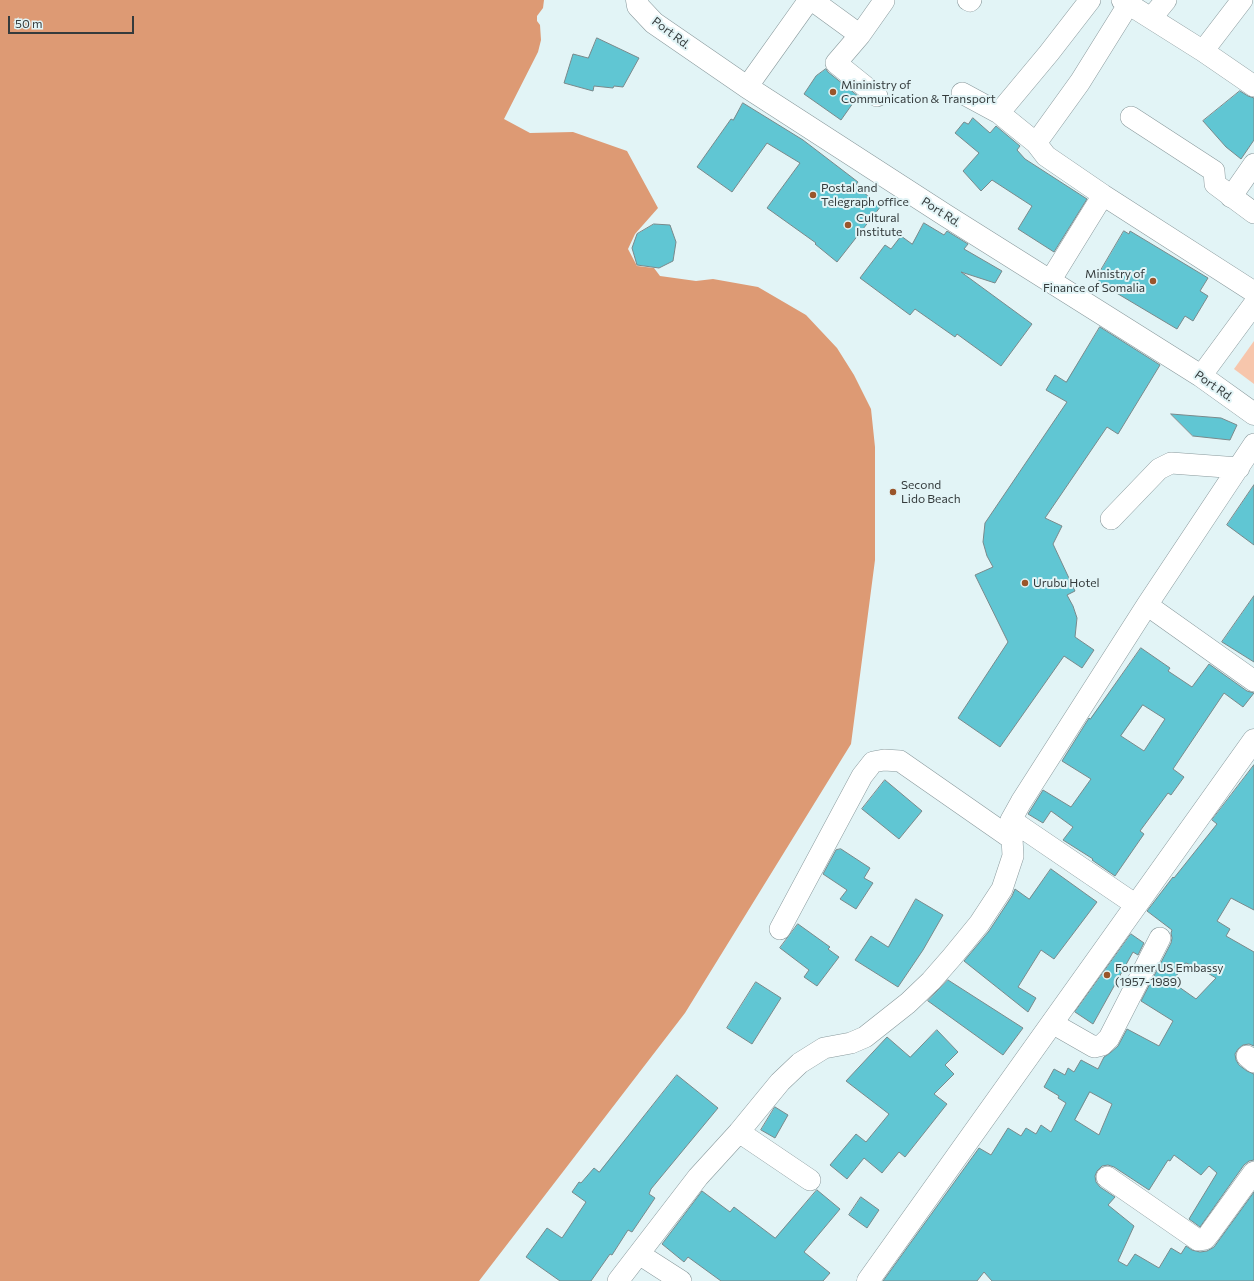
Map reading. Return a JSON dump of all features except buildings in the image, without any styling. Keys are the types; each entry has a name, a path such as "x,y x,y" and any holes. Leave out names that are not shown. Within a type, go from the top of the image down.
{"main road":[{"name":"Port Rd.","path":"637,0 638,6 654,23 747,87 1201,376 1254,414"},
{"path":"868,1281 1254,740"}],"street":[{"path":"1203,51 1242,0"},
{"path":"747,87 804,2 860,35"},
{"path":"999,113 1049,53 1084,2"},
{"path":"1036,144 1080,82 1125,2 1203,51 1254,86"},
{"path":"877,3 860,35 836,63 877,96"},
{"path":"962,94 999,113 1036,144 1046,156 1103,195 1254,292"},
{"path":"1130,117 1214,171 1215,184 1254,213"},
{"path":"1231,197 1254,164"},
{"path":"1050,281 1103,195"},
{"path":"1201,376 1254,304"},
{"path":"618,1281 698,1177 739,1132 780,1082 800,1063 824,1048 851,1043 865,1037 908,1003 931,981 979,924 1002,889 1013,856 1011,829 1080,707 1254,444"},
{"path":"1111,519 1159,469 1171,463 1238,468"},
{"path":"1147,605 1254,681"},
{"path":"780,930 862,776 873,762 884,760 900,761 1136,905"},
{"path":"1052,1022 1094,1047 1102,1045 1109,1038 1160,938"},
{"path":"739,1132 810,1180"},
{"path":"1107,1177 1198,1240 1205,1239 1254,1172"},
{"path":"639,1254 681,1281"}],"shaded area":[{"path":"0,0 544,0 543,8 537,16 537,21 540,25 541,40 538,52 504,119 530,133 573,132 627,151 658,208 635,234 628,249 637,266 654,268 660,276 696,281 713,279 758,287 806,315 837,348 854,375 871,409 875,447 875,560 851,744 685,1013 479,1281 0,1281"},
{"path":"1254,341 1254,384 1234,369"}],"place":[{"name":"Mininistry of Communication & Transport","path":"833,92"},
{"name":"Postal and Telegraph office","path":"813,195"},
{"name":"Cultural Institute","path":"848,225"},
{"name":"Ministry of Finance of Somalia","path":"1153,281"},
{"name":"Second Lido Beach","path":"893,492"},
{"name":"Urubu Hotel","path":"1025,583"},
{"name":"Former US Embassy (1957-1989)","path":"1107,975"}]}
